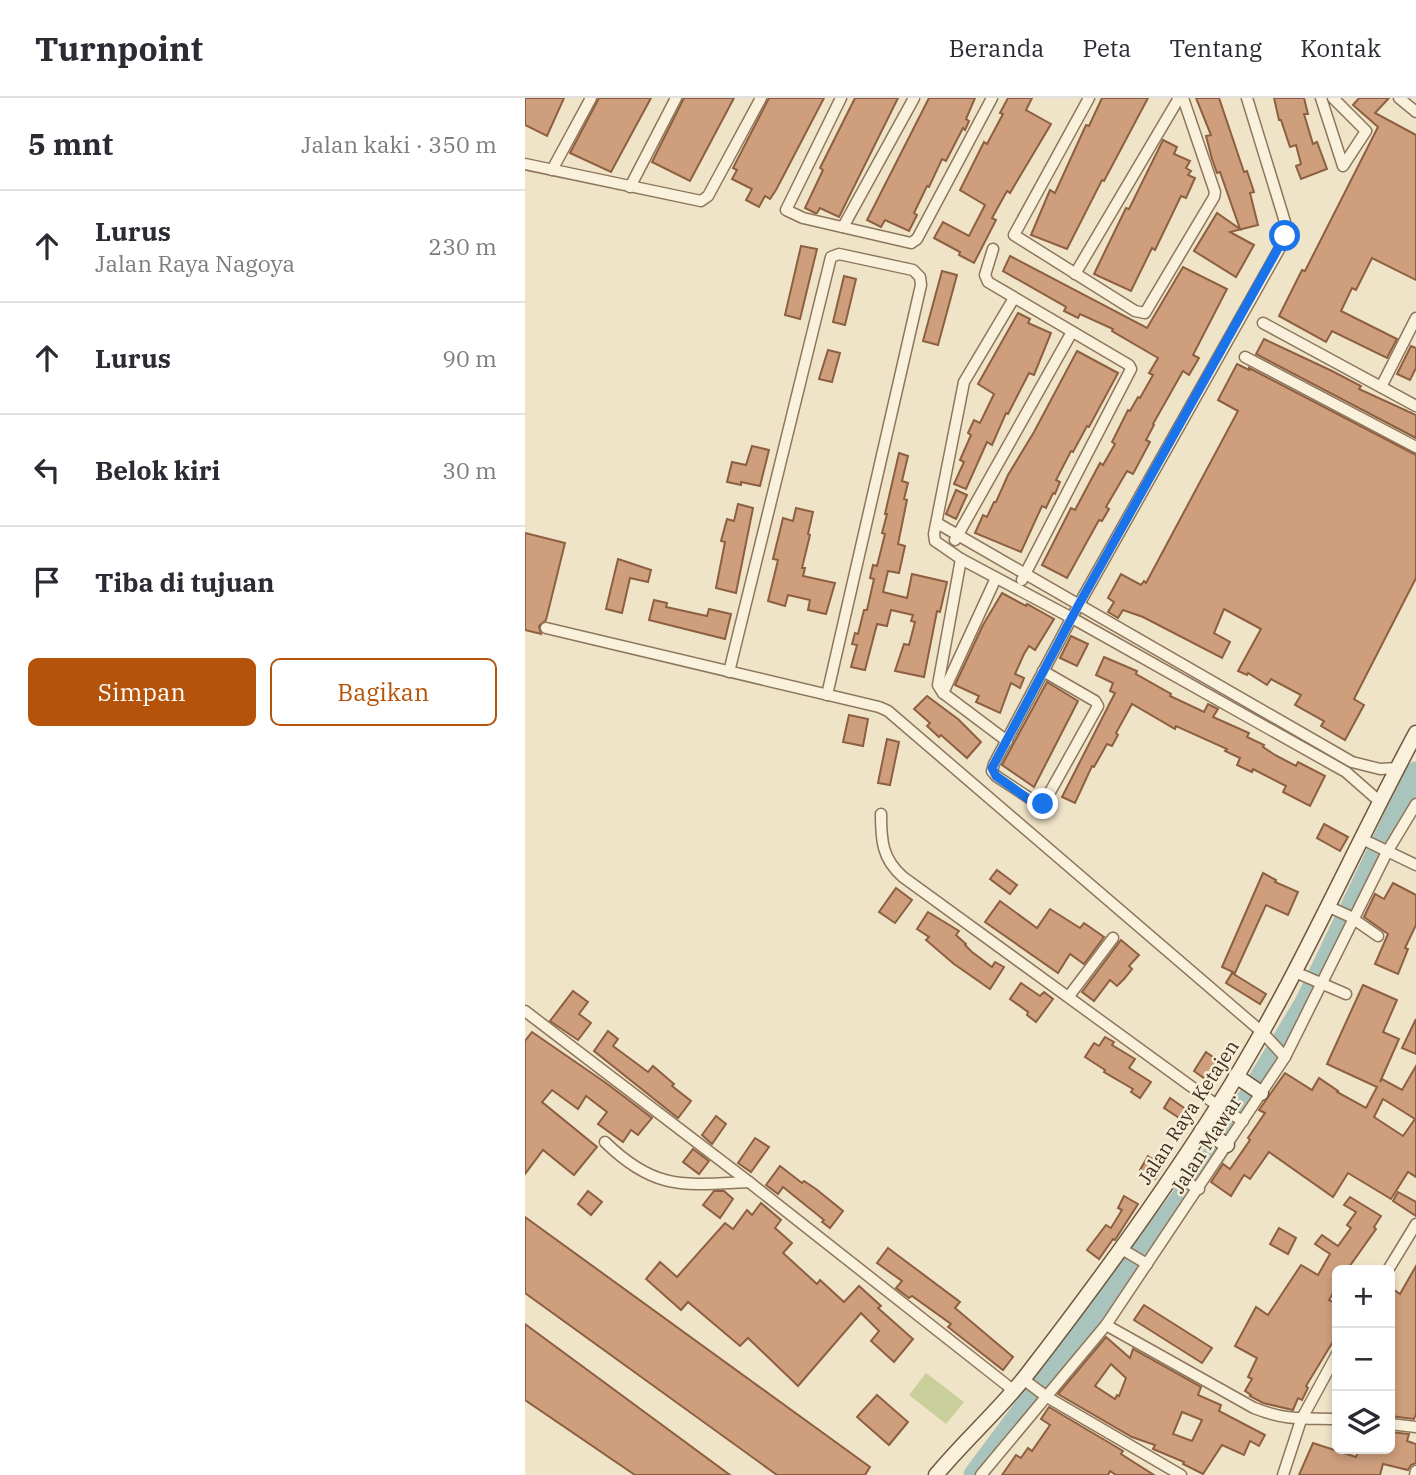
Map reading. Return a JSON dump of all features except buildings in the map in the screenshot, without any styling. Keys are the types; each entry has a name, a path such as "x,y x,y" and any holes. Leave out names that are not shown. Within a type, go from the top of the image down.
{"street":[{"path":"552,170 591,98"},
{"path":"630,187 676,98"},
{"path":"525,164 693,200 705,199 761,98"},
{"path":"841,98 785,208 797,216 911,243 915,242 992,98"},
{"path":"843,227 914,98"},
{"path":"1089,98 1014,233 1019,240 1135,311 1145,313 1215,197 1181,98"},
{"path":"1075,274 1181,98"},
{"path":"1043,671 1095,701 1098,706 1042,805 1036,804 993,774 993,764 1007,741 1043,671 1078,606 1285,239 1285,222 1247,98"},
{"path":"1321,98 1341,164 1344,166 1366,132 1333,98"},
{"path":"1399,98 1416,112"},
{"path":"993,250 985,278 990,284 1131,369 1017,589"},
{"path":"729,672 831,258 839,254 912,270 921,279 921,285 827,695"},
{"path":"1014,298 964,382 935,541 961,559 1349,767 1397,768"},
{"path":"1381,387 1416,318"},
{"path":"1263,323 1416,406"},
{"path":"949,551 1072,332"},
{"path":"1245,357 1416,447"},
{"path":"937,523 1349,767 1379,801"},
{"path":"961,559 938,685 943,693 1007,741"},
{"path":"943,693 996,578"},
{"path":"546,628 888,711 1266,1036 1283,1055"},
{"name":"Jalan Raya Ketajen","path":"936,1475 1022,1384 1126,1250 1223,1109 1249,1084 1266,1036 1300,974 1379,801 1416,733"},
{"name":"Jalan Mawar","path":"981,1475 1044,1395 1106,1325 1226,1145 1241,1119 1249,1084 1283,1055 1384,850 1416,804"},
{"path":"881,814 883,847 889,862 898,872 1223,1109 1241,1119"},
{"path":"1363,839 1416,865"},
{"path":"1330,907 1378,936"},
{"path":"1069,996 1114,938"},
{"path":"1300,974 1346,994"},
{"path":"525,1028 529,1014 749,1182 1022,1384 1181,1475"},
{"path":"1206,1132 1226,1145"},
{"path":"605,1142 638,1170 674,1184 749,1182"},
{"path":"1177,1177 1196,1188"},
{"path":"1391,1265 1416,1224"},
{"path":"1126,1250 1145,1263"},
{"path":"1106,1325 1254,1408 1276,1417 1332,1419"},
{"path":"1283,1475 1301,1420 1332,1362"},
{"path":"1395,1425 1416,1427"}],"green space":[{"path":"926,1373 964,1402 946,1424 909,1395"}],"waterway":[{"path":"975,1475 1215,1154 1306,1003 1416,773"}],"route":[{"path":"1043,804 1037,805 996,776 992,768 1078,606 1285,236"}]}
